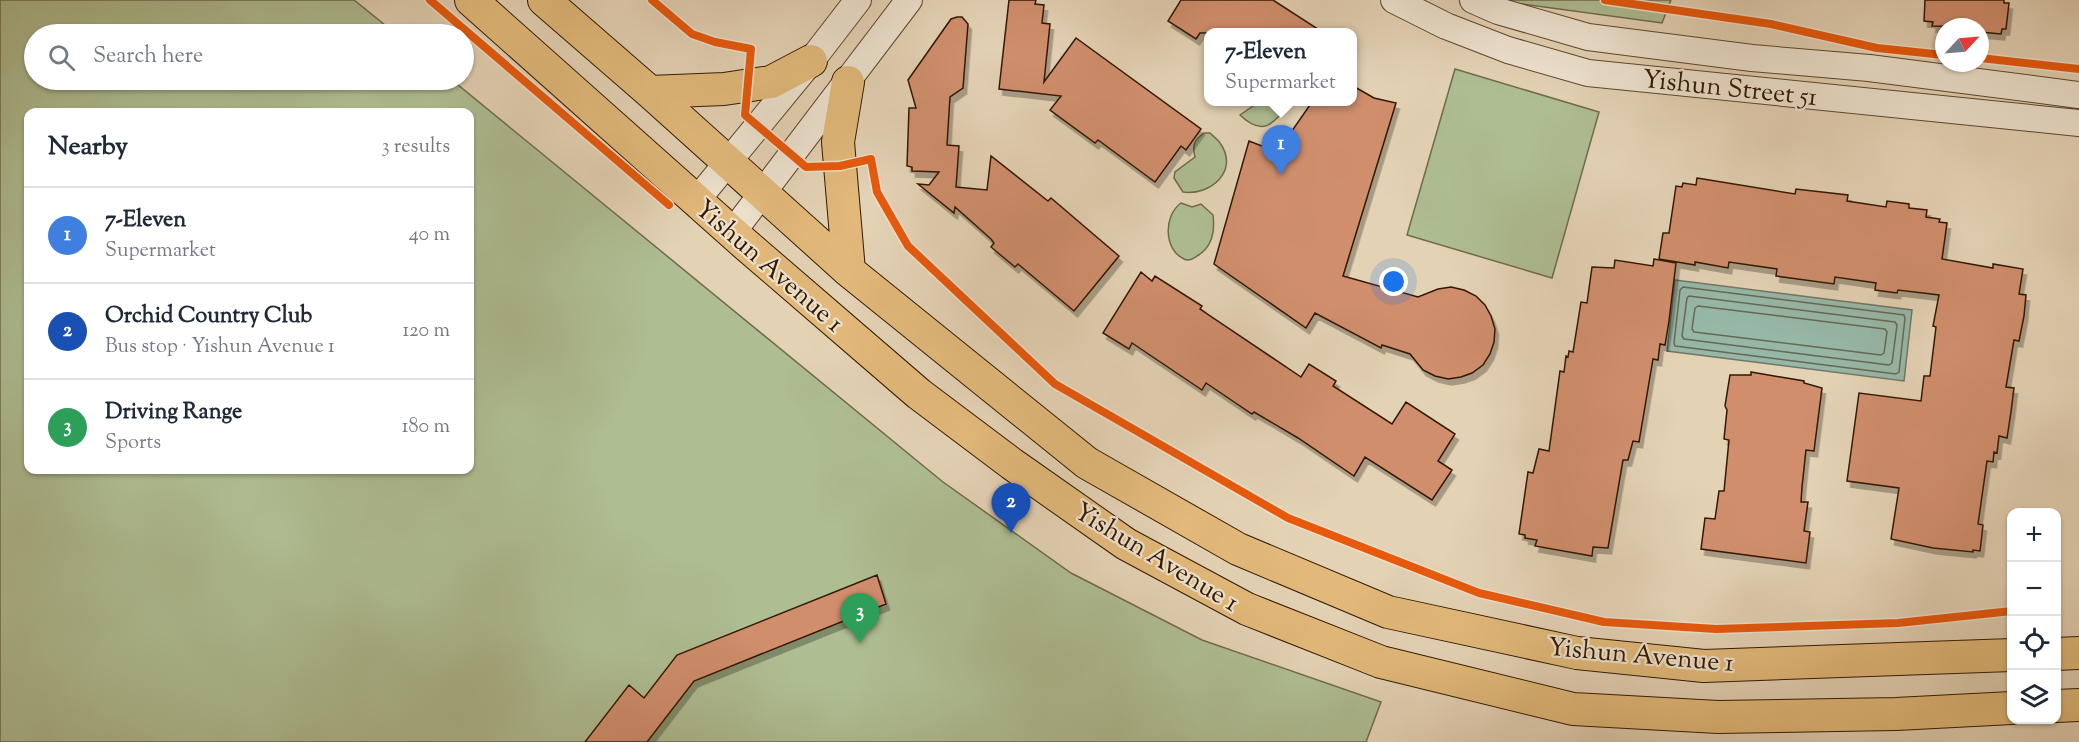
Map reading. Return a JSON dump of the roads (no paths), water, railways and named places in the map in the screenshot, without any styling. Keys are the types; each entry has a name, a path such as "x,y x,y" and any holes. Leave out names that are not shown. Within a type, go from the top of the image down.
{"main road":[{"name":"Yishun Avenue 1","path":"471,0 732,233 919,394 1012,464 1126,544 1247,609 1381,662 1573,709 1718,717 1896,714 2007,708"},
{"name":"Yishun Avenue 1","path":"544,0 849,271 1087,464 1238,549 1388,612 1578,653 1704,666 2007,655"},
{"path":"650,92 724,89 771,82 811,61"},
{"path":"848,82 838,142 849,271"},
{"path":"2061,654 2079,653"},
{"path":"2061,706 2079,705"}],"street":[{"path":"696,201 858,0"},
{"path":"732,233 909,0"},
{"name":"Yishun Street 51","path":"1394,0 1446,26 1498,46 1588,73 2079,123"},
{"name":"Yishun Street 51","path":"1473,0 1497,11 1588,37 1752,58 1869,68 2079,95"},
{"path":"1984,113 1990,84"}],"water":[{"path":"1675,280 1912,310 1904,381 1667,351"}],"place":[{"name":"7-Eleven","path":"1281,175"},
{"name":"Orchid Country Club","path":"1011,533"},
{"name":"Driving Range","path":"860,643"}]}
